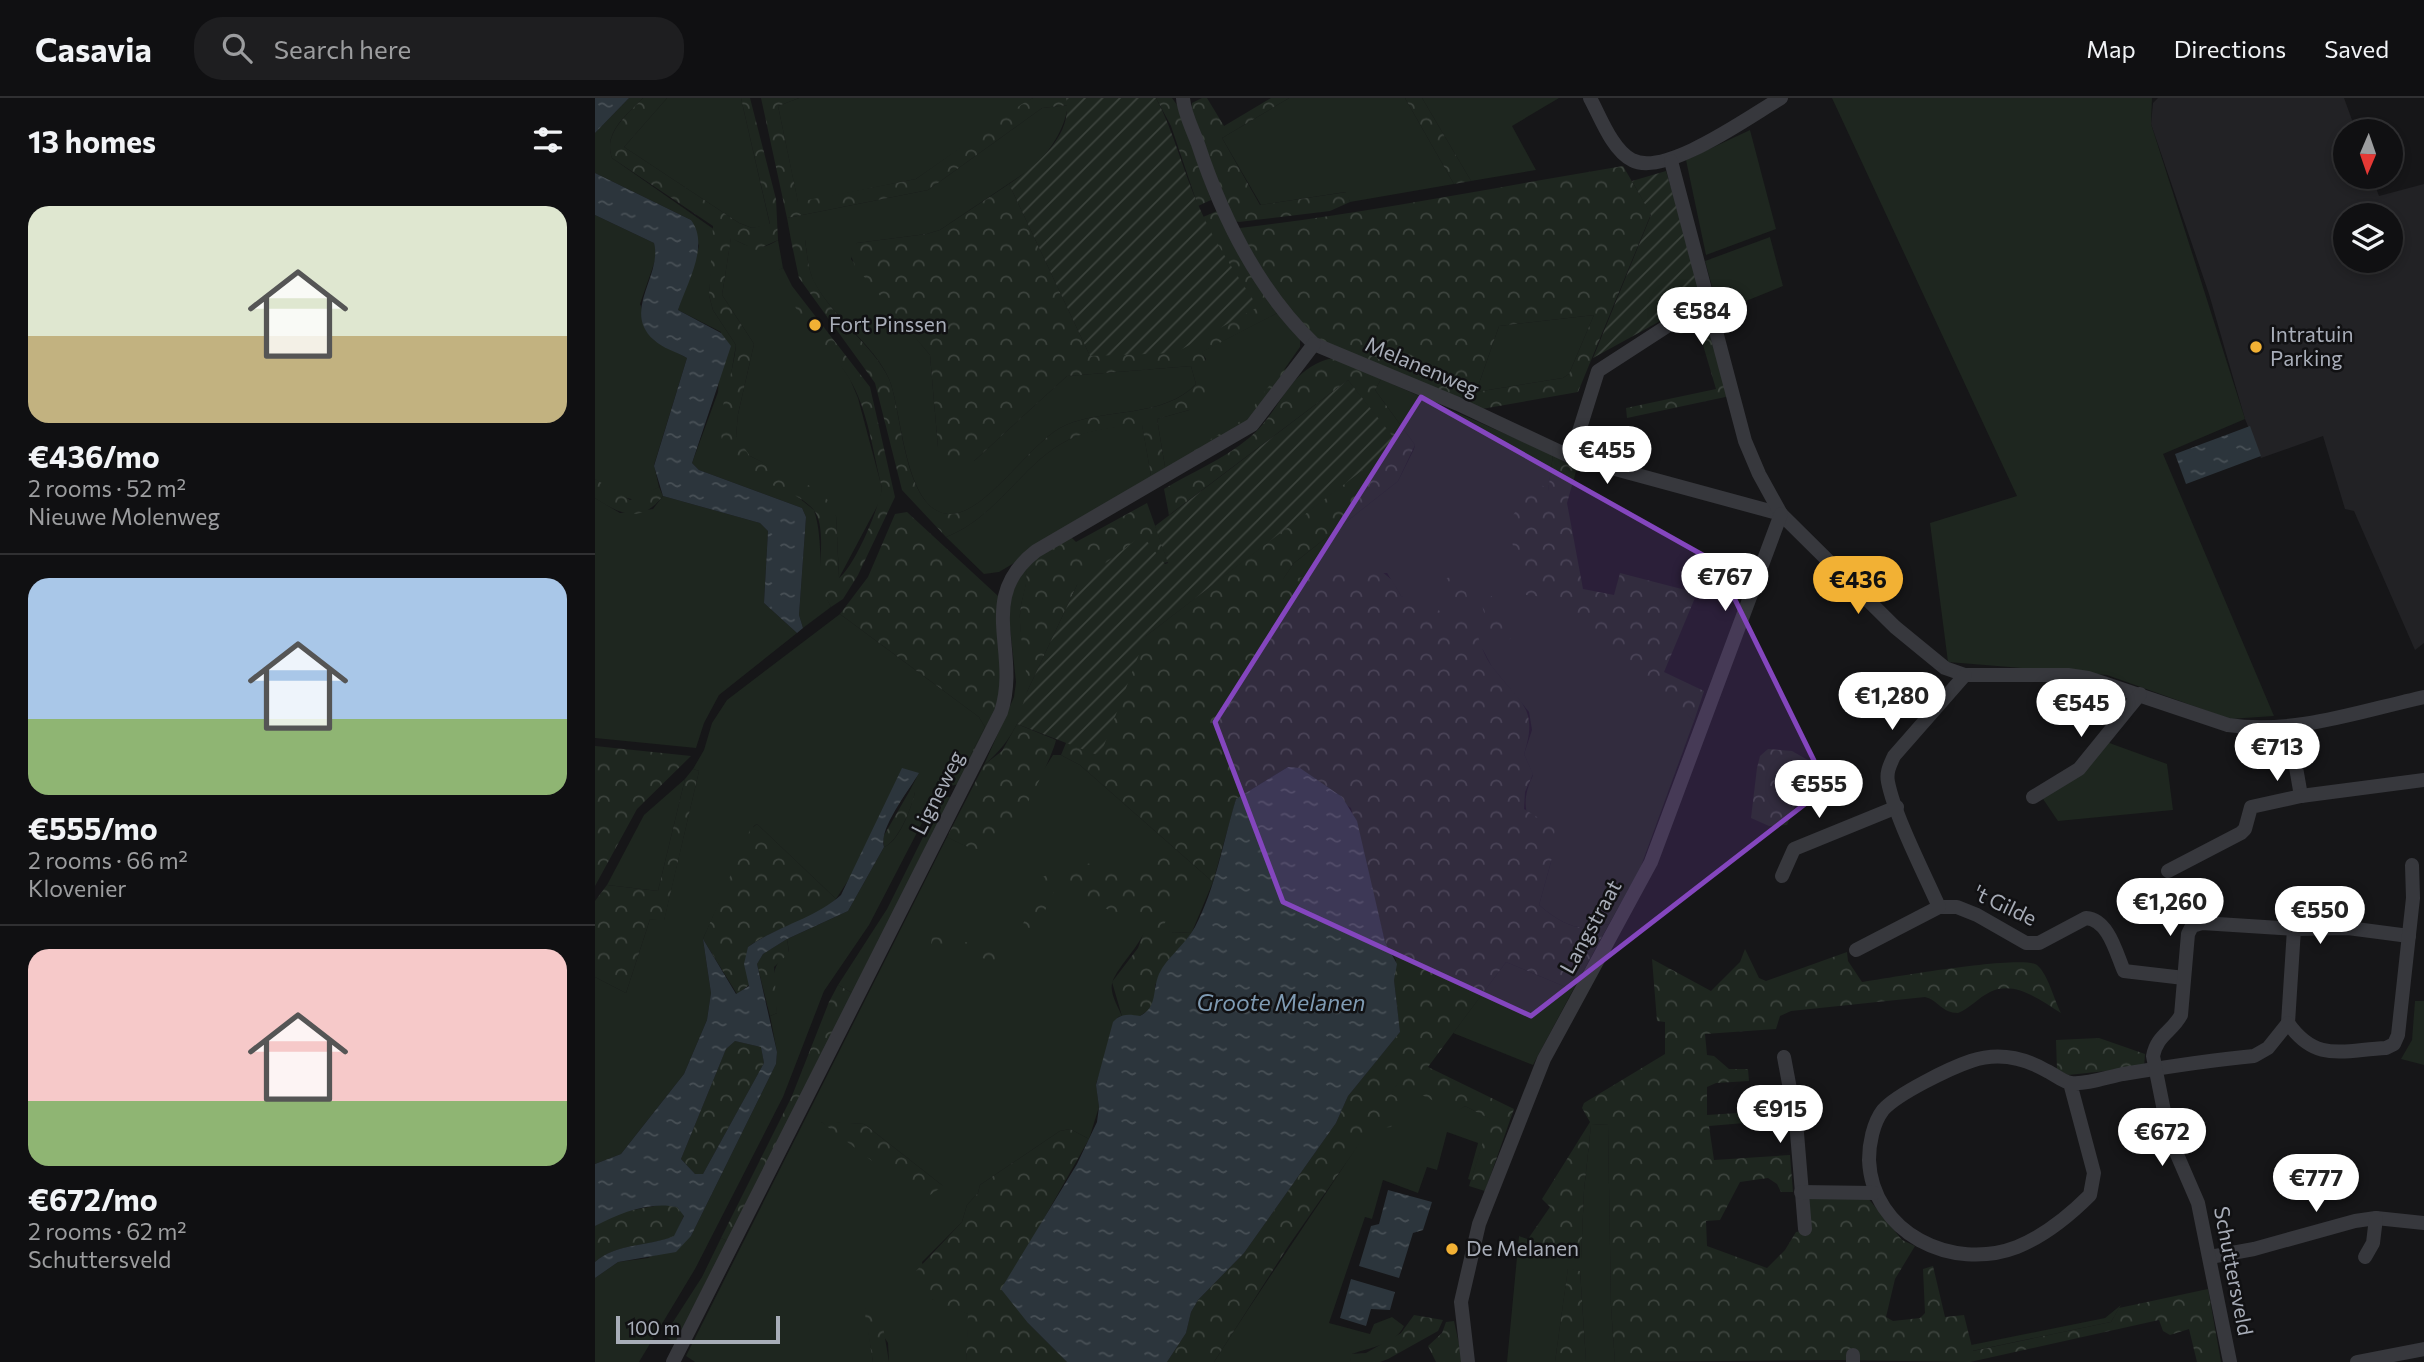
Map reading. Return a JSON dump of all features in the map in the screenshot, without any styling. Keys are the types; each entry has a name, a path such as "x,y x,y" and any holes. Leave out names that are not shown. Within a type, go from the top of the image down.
{"street":[{"name":"Melanenweg","path":"1183,98 1217,202 1229,226 1296,327 1314,344 1458,404 1571,457 1781,514"},
{"path":"1590,98 1618,146 1630,159 1642,164 1671,161 1781,98"},
{"path":"1671,161 1745,441 1759,474 1781,514 1895,627 1945,668 1965,675 2068,675 2140,694 2228,725 2251,728 2289,727 2424,698"},
{"path":"1571,457 1598,371 1709,299"},
{"name":"Ligneweg","path":"673,1362 1001,712 1008,676 1001,611 1010,578 1036,551 1252,425 1314,344"},
{"name":"Langstraat","path":"1468,1362 1461,1303 1479,1224 1543,1059 1651,862 1781,514"},
{"name":"'t Gilde","path":"1939,907 1897,807 1888,782 1888,768 1894,756 1965,675"},
{"path":"2033,797 2079,769 2140,694"},
{"path":"2289,727 2301,796"},
{"path":"2168,871 2241,833 2245,829 2251,807 2301,796 2424,780"},
{"path":"1783,876 1794,849 1897,807"},
{"path":"2288,1023 2308,1046 2321,1050 2386,1048 2394,1044 2398,1035 2409,936 2419,898 2412,865"},
{"name":"'t Gilde","path":"1856,950 1939,907 1957,907 1977,915 2026,943 2039,943 2087,918 2106,931 2124,971 2184,978"},
{"path":"2154,1069 2155,1043 2176,1024 2181,1014 2188,934 2192,926 2202,923 2294,929 2348,928 2409,936"},
{"path":"2070,1083 2094,1173 2091,1195 2037,1237 2016,1247 1994,1252 1953,1252 1936,1248 1906,1234 1874,1193 1870,1182 1869,1149 1873,1131 1884,1109 1928,1080 1971,1061 1993,1056 2030,1062 2070,1083 2254,1056 2268,1048 2288,1023 2294,929"},
{"path":"1784,1056 1795,1121 1805,1229"},
{"name":"Schuttersveld","path":"2154,1069 2169,1136 2199,1203 2229,1362"},
{"path":"1801,1192 1874,1193"},
{"path":"2365,1257 2373,1243 2377,1219"},
{"path":"2210,1256 2254,1250 2355,1221 2377,1219 2424,1223"},
{"path":"2357,1362 2424,1349"}],"highlighted area":[{"path":"1421,397 1717,563 1827,787 1531,1016 1283,902 1215,722"}],"shaded area":[{"path":"2158,98 2344,98 2352,119 2333,119 2333,189 2376,189 2379,196 2424,184 2424,643 2415,650 2354,511 2345,509 2323,436 2261,458 2245,419 2209,294 2151,124 2153,103"}],"green space":[{"path":"629,98 643,98 614,132 610,149 612,158 715,230 709,295 713,310 736,345 721,435 814,510 823,583 831,607 803,628 799,615 806,517 802,508 699,470 692,463 718,392 721,332 678,310 699,246 691,220 595,173 595,133"},
{"path":"643,98 667,98 624,147 739,223 752,228 770,224 741,98 750,98 776,199 778,240 756,250 731,238 722,295 754,344 738,414 736,436 750,456 814,488 830,502 836,516 839,578 852,562 865,536 882,488 856,390 799,313 778,270 783,268 792,286 870,387 895,497 858,575 843,599 831,607 822,586 820,525 813,509 795,496 740,467 728,453 722,438 723,405 736,345 713,310 709,295 713,226 612,158 611,140 618,125"},
{"path":"667,98 741,98 770,225 752,228 739,223 624,147"},
{"path":"761,98 799,98 778,106 798,202 916,179 1033,98 1066,98 1068,105 1042,108 928,190 787,218"},
{"path":"799,98 1033,98 916,179 798,203 778,106"},
{"path":"1066,98 1156,98 1206,222 1258,307 1175,353 1090,356 1009,184 1041,159 1059,137 1067,112"},
{"path":"1156,98 1172,98 1177,105 1211,200 1198,206 1171,126"},
{"path":"1207,98 1224,126 1271,98 1289,98 1222,138 1260,205 1347,192 1350,202 1330,211 1239,222 1231,220 1191,110 1192,103"},
{"path":"1289,98 1405,98 1454,184 1350,202 1346,192 1261,205 1222,138"},
{"path":"1405,98 1422,98 1471,181 1454,184"},
{"path":"1422,98 1559,98 1512,126 1536,170 1471,181"},
{"path":"1832,98 2152,98 2151,124 2245,419 2163,454 2274,716 2230,719 2107,675 1948,662 1930,523 2017,496"},
{"path":"1068,105 1056,140 1032,168 940,230 857,243 851,259 930,355 938,447 974,461 1067,376 1191,366 1196,384 1183,395 1168,402 1066,425 1037,446 978,503 963,511 948,514 933,509 922,496 907,457 889,379 874,355 831,306 814,282 805,240 791,240 787,218 928,190 1042,108"},
{"path":"1750,130 1776,229 1706,255 1686,160"},
{"path":"1623,166 1651,214 1578,392 1476,410 1310,336 1264,275 1237,232 1240,228 1384,207","holes":["1594,315 1569,374 1563,378 1476,392 1499,326"]},
{"path":"1666,171 1704,297 1593,358 1651,215 1632,181"},
{"path":"1009,184 1090,356 1216,243 1203,217 1217,211 1281,311 1202,352 1209,369 1211,394 1189,410 1157,419 1165,467 1244,419 1278,374 1288,367 1248,421 1152,481 1142,425 1085,433 1068,440 1037,461 981,516 946,537 902,490 875,383 799,278 791,240 805,240 810,272 821,294 873,355 889,379 913,477 922,495 933,508 948,514 963,511 978,503 1037,446 1066,425 1168,402 1183,395 1196,384 1191,366 1067,376 974,461 962,466 945,461 938,447 930,355 855,266 850,253 857,243 940,230"},
{"path":"595,215 654,243 657,255 640,304 654,340 687,358 654,465 659,487 635,500 619,496 595,479"},
{"path":"731,237 754,247 772,244 778,240 783,268 779,270 850,379 858,398 882,488 880,501 839,578 836,516 774,469 750,456 736,436 738,414 754,344 722,295"},
{"path":"1770,237 1783,286 1719,312 1705,261"},
{"path":"1706,310 1730,396 1627,418 1626,408 1716,389 1698,328 1681,334 1672,328"},
{"path":"1281,311 1300,339 1300,347 1248,421 1166,473 1157,419 1189,410 1206,359 1201,352"},
{"path":"1594,315 1569,374 1563,378 1476,392 1499,326"},
{"path":"1333,358 1381,379 1375,390 1415,445 1398,481 1294,563 1283,579 1381,571 1392,580 1401,596 1474,624 1487,659 1519,699 1528,716 1528,739 1524,754 1533,774 1525,792 1524,809 1555,828 1552,858 1539,905 1571,925 1588,928 1609,924 1573,990 1506,962 1428,1067 1514,1109 1485,1191 1469,1186 1490,1119 1465,1106 1456,1112 1398,1083 1391,1094 1408,1103 1391,1127 1381,1128 1373,1124 1289,1245 1214,1362 1167,1362 1186,1333 1191,1312 1198,1300 1244,1253 1336,1123 1348,1096 1400,1032 1394,980 1396,960 1385,942 1351,808 1288,767 1236,799 1213,882 1080,765 1061,755 1066,743 1146,636 1397,443 1348,380 1169,515 1164,489 1239,446 1260,427 1295,380 1318,363"},
{"path":"1381,379 1553,455 1548,492 1564,589 1694,721 1640,869 1609,924 1588,928 1571,925 1539,905 1552,858 1533,827 1526,809 1528,788 1533,775 1524,754 1532,730 1529,712 1492,667 1483,650 1401,596 1387,573 1282,580 1294,563 1398,481 1414,449 1415,445 1375,390"},
{"path":"1348,380 1398,443 1146,636 1100,756 1017,724 1026,694 1077,585 1142,535 1165,564 1168,563 1155,526"},
{"path":"1142,424 1152,481 999,572 984,574 946,537 981,516 1037,461 1068,440 1094,430"},
{"path":"1553,455 1578,464 1567,503 1583,589 1614,595 1620,573 1697,593 1664,672 1704,691 1694,721 1561,599 1526,595 1507,523 1538,481 1548,491"},
{"path":"595,479 630,500 659,487 663,496 647,511 631,514 622,512 595,498"},
{"path":"663,496 760,523 768,531 764,603 797,633 719,695 704,723 696,748 595,738 595,498 620,513 653,509"},
{"path":"1147,503 1168,562 1077,585 1026,694 1020,616 1026,578 1025,566 1069,535 1076,542"},
{"path":"907,512 998,596 1003,694 968,769 966,764 985,727 979,717 840,614 868,577 895,514"},
{"path":"1025,566 1027,579 1020,618 1027,672 1026,699 1011,735 984,765 1014,697 1016,682 1009,619 1010,598"},
{"path":"1464,575 1468,606 1432,601 1441,579"},
{"path":"1492,596 1514,636 1499,646 1488,626 1481,602"},
{"path":"840,614 979,717 985,727 966,764 968,769 958,784 945,788 936,796 869,925 824,991 783,1097 695,1269 639,1362 595,1362 595,1278 618,1262 648,1258 691,1236 776,1064 777,1052 770,1016 777,1013 773,980 777,965 789,952 787,939 848,911 884,847 895,839 911,807 915,792 909,792 919,773 836,899 757,824 754,826 703,939 711,993 707,1020 684,1074 621,1154 595,1164 595,977 626,993 650,919 664,920 699,771 693,769 704,750 712,723 727,700"},
{"path":"1017,724 1056,740 1039,781 1020,816 1001,842 988,850 976,849 947,837 984,765 1002,751"},
{"path":"2104,741 2167,764 2173,810 2058,821 2043,799"},
{"path":"595,746 691,756 637,809 595,886"},
{"path":"1768,749 1792,751 1813,763 1787,825 1769,826 1751,818 1757,768 1760,756"},
{"path":"1053,755 1061,755 1080,765 1213,882 1192,932 1174,933 1147,926 1114,978 1112,992 1122,1016 1118,1017 1096,1084 1099,1107 1089,1139 1070,1129 1060,1131 980,1185 978,1193 967,1205 962,1222 922,1262 932,1299 969,1314 966,1362 889,1362 888,1343 865,1308 873,1362 695,1362 686,1356 947,837 966,846 1039,777","holes":["821,1122 864,1124 943,1186"]},
{"path":"693,769 699,771 664,921 650,919 626,993 595,977 595,901 607,885 658,891 685,779"},
{"path":"685,779 658,891 607,885 644,815"},
{"path":"909,792 915,792 908,815 894,838 884,847 883,837"},
{"path":"943,797 953,797 854,994 838,985 887,909"},
{"path":"757,824 836,899 816,913 748,947 749,985 737,994 703,939 750,830"},
{"path":"1157,843 1191,876 1162,928 1174,933 1192,932 1155,985 1155,1000 1150,1009 1140,1016 1122,1016 1112,982 1138,948 1146,926 1056,887 1034,934 1009,965 931,945 932,937 952,938 1002,953 1015,946 1040,878 1079,862 1150,874"},
{"path":"787,939 789,953 774,967 777,1013 770,1016 757,964 763,954"},
{"path":"1745,949 1759,978 1766,981 1847,952 1848,961 1862,982 1982,964 2026,962 2041,969 2061,1013 2036,997 2009,988 1990,992 1958,1013 1948,1011 1925,997 1791,1011 1780,1016 1776,1029 1705,1034 1707,1055 1714,1056 1729,1069 1748,1069 1749,1081 1716,1083 1707,1087 1707,1115 1769,1111 1768,1121 1709,1126 1714,1160 1790,1155 1793,1192 1781,1192 1777,1184 1768,1178 1740,1182 1720,1220 1706,1221 1707,1246 1767,1268 1785,1250 1796,1232 1808,1230 1808,1196 1863,1192 1902,1240 1915,1246 1895,1279 1886,1317 1893,1321 1920,1318 1925,1313 1923,1269 1933,1266 1945,1317 1964,1315 1973,1351 2111,1322 2119,1308 2208,1289 2221,1362 2197,1362 2189,1329 2170,1335 2163,1331 2159,1320 1970,1362 1615,1362 1611,1306 1608,1124 1591,1125 1584,1190 1581,1260 1528,1239 1550,1207 1542,1199 1590,1122 1582,1108 1584,1103 1665,1054 1665,1022 1657,1021 1652,959 1711,991 1740,962"},
{"path":"1506,962 1573,990 1533,1065 1453,1033"},
{"path":"838,985 854,994 730,1242 721,1238 792,1096"},
{"path":"2415,1001 2424,1001 2424,1065 2401,1059 2412,1040"},
{"path":"2099,1038 2145,1054 2144,1067 2068,1075 2057,1069 2056,1040"},
{"path":"735,1041 761,1047 764,1063 703,1174 695,1174 681,1159 726,1049"},
{"path":"1398,1082 1456,1111 1465,1106 1491,1119 1471,1180 1468,1179 1478,1143 1447,1132 1437,1170 1427,1167 1418,1193 1383,1180 1372,1219 1365,1217 1329,1323 1370,1334 1374,1324 1392,1317 1404,1326 1394,1338 1381,1345 1352,1354 1350,1362 1214,1362 1353,1153"},
{"path":"820,1121 864,1124 943,1186 923,1200"},
{"path":"1608,1124 1611,1306 1615,1362 1586,1362 1580,1271 1568,1269 1555,1362 1507,1362 1519,1236 1581,1259 1584,1190 1591,1125"},
{"path":"1070,1129 1089,1139 1021,1259 1028,1323 1067,1362 966,1362 968,1314 926,1295 917,1281 916,1271 962,1222 967,1205 978,1193 980,1185 1060,1131"},
{"path":"665,1204 677,1207 684,1215 675,1236 613,1251 595,1262 595,1226 617,1213"},
{"path":"721,1238 730,1242 679,1344 664,1336 702,1277"},
{"path":"1568,1268 1580,1271 1586,1362 1555,1362"},
{"path":"2121,1305 2111,1322 1972,1351 1971,1345 2105,1318"},
{"path":"864,1308 880,1309 889,1362 873,1362"},
{"path":"1414,1315 1443,1320 1438,1331 1388,1359 1380,1362 1350,1362 1351,1354 1366,1353 1401,1333"},
{"path":"1454,1321 1463,1362 1436,1362 1428,1346 1442,1333 1446,1322"}],"water":[{"path":"595,98 629,98 595,133"},
{"path":"595,173 691,220 696,230 698,252 678,310 721,333 731,346 692,463 699,470 802,508 806,517 799,615 803,628 797,633 764,603 768,531 760,523 663,496 654,466 687,358 657,343 645,329 641,317 642,305 653,268 654,243 595,215"},
{"path":"2250,426 2261,456 2186,484 2175,454"},
{"name":"Groote Melanen","path":"1288,767 1300,768 1342,797 1357,821 1385,942 1397,964 1394,980 1400,1032 1348,1096 1336,1123 1244,1253 1198,1300 1191,1312 1186,1333 1167,1362 1067,1362 1028,1323 1001,1289 1077,1164 1097,1122 1099,1107 1096,1085 1113,1022 1125,1015 1140,1016 1150,1008 1162,968 1195,927 1214,880 1236,799"},
{"path":"902,768 919,773 890,820 883,839 884,847 848,911 787,939 763,954 757,964 777,1052 776,1064 691,1236 676,1252 618,1262 595,1278 595,1262 603,1256 622,1248 674,1236 684,1216 677,1207 646,1207 595,1226 595,1164 621,1154 684,1074 707,1020 711,993 703,939 736,994 749,986 744,964 748,947 819,910 841,895","holes":["735,1041 761,1047 764,1063 703,1174 695,1174 681,1159 726,1049"]},
{"path":"1388,1190 1432,1202 1423,1230 1413,1233 1399,1278 1359,1266 1371,1226 1379,1224"},
{"path":"1351,1279 1395,1292 1390,1310 1371,1309 1366,1326 1340,1318"}],"place":[{"name":"Fort Pinssen","path":"815,325"},
{"name":"Intratuin Parking","path":"2256,347"},
{"name":"De Melanen","path":"1452,1249"}]}
